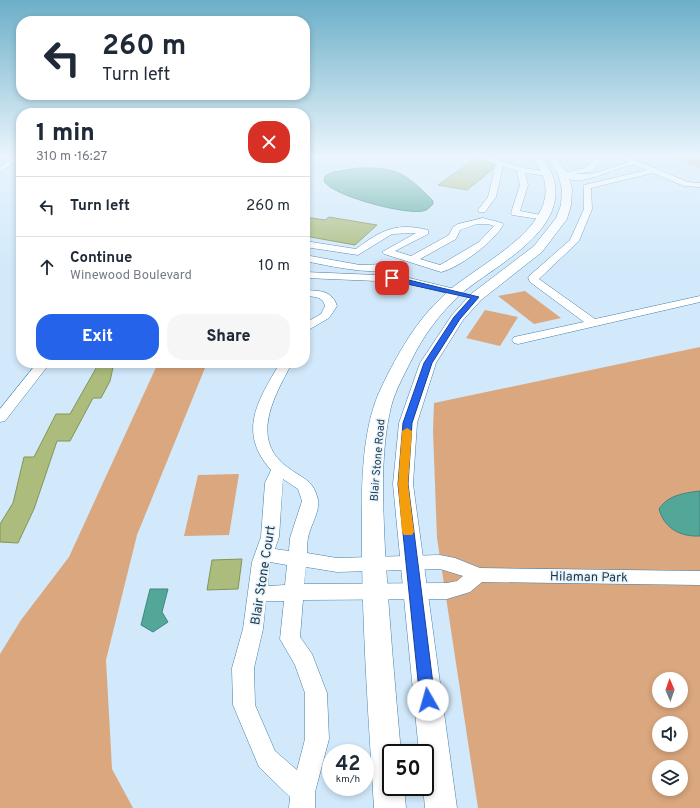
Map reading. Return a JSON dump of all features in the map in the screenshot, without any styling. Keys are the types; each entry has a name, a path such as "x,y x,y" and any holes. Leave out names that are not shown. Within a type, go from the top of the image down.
{"main road":[{"name":"Blair Stone Road","path":"390,808 375,592 372,506 375,457 381,412 397,372 412,344 429,320 455,292 516,248 532,232 543,218 549,204 551,194"},
{"path":"441,808 414,591 403,484 408,423 428,363 457,318 476,297 538,249 560,221 566,205 567,194"},
{"path":"543,218 560,221"},
{"path":"455,292 476,297"}],"street":[{"path":"482,210 492,197 493,194"},
{"path":"521,194 515,213 543,218"},
{"path":"587,194 588,209 574,241 533,277 534,280 593,323"},
{"path":"310,245 358,252 389,231 407,228 424,232 386,252 441,269 487,241 498,230 499,225 495,222 470,222 456,229 453,237 412,260"},
{"path":"392,254 382,262 392,278"},
{"path":"310,259 360,268 386,267"},
{"path":"310,275 392,278 455,292"},
{"path":"518,340 700,299 688,292 700,289"},
{"path":"310,294 324,295 329,298 331,306 325,316 310,325"},
{"path":"0,418 40,368"},
{"path":"279,469 264,451 260,440 260,427 262,410 283,368"},
{"name":"Blair Stone Court","path":"279,469 305,486 310,501 306,519 299,538 290,639 304,661 316,693 317,739 303,800 267,759 244,706 243,668 253,629 261,562 270,537 273,483 279,469"},
{"name":"Hilaman Park","path":"264,554 337,565 440,562 455,565 478,575 700,578"},
{"path":"257,594 294,592 447,591 463,587 478,575"}],"shaded area":[{"path":"342,194 425,194 433,201 433,204 428,209 423,211 414,211 386,207"},
{"path":"525,291 561,318 534,324 498,296"},
{"path":"485,310 518,317 500,346 466,338"},
{"path":"700,347 700,808 478,808 437,538 433,431 434,403"},
{"path":"156,368 205,368 137,535 106,660 112,769 133,808 0,808 0,654 21,620 69,557"},
{"path":"239,474 229,535 184,536 198,475"},
{"path":"700,491 700,536 686,535 674,530 661,516 659,509 663,504 672,498 682,494"},
{"path":"150,589 168,589 162,612 168,622 153,632 141,625"}],"building":[{"path":"329,217 377,225 355,245 310,237 310,218 325,220"},
{"path":"96,368 113,368 110,381 101,398 93,398 70,441 57,441 34,509 18,543 0,542 0,524 13,503 24,457 34,457 56,414 70,414"},
{"path":"242,559 238,589 207,590 212,560"}],"slow traffic":[{"path":"407,431 403,484 408,532"}],"route":[{"path":"392,278 476,297 457,318 428,363 408,423 403,484 412,573 428,700"}]}
